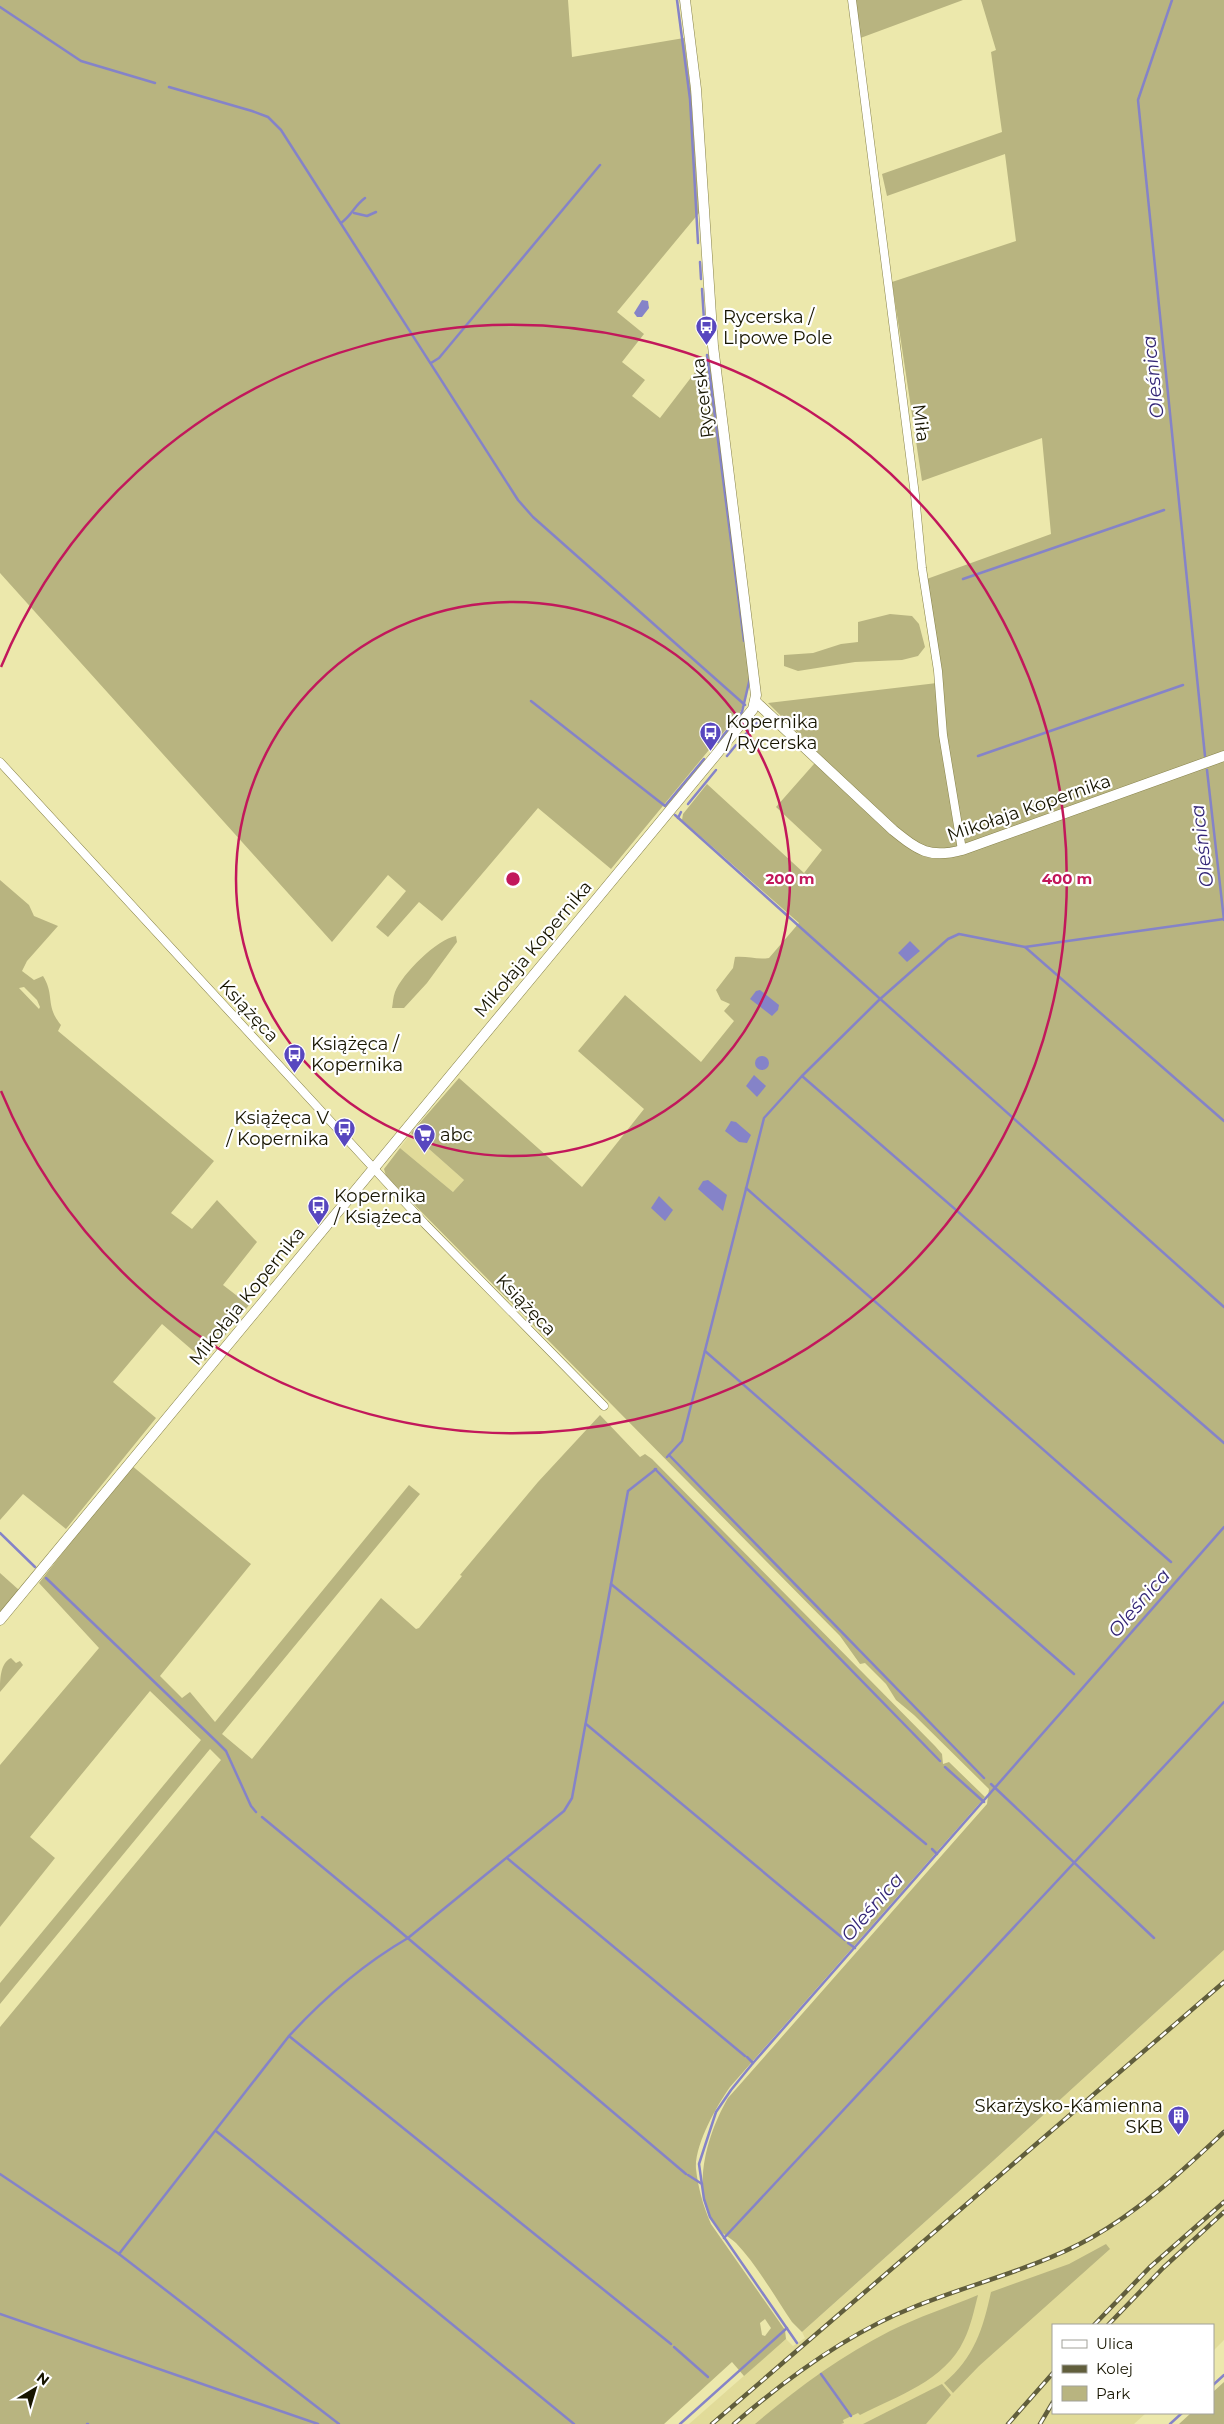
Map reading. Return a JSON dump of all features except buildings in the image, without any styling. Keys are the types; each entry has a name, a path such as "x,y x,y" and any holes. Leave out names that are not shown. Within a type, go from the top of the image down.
{"street":[{"name":"Rycerska","path":"685,0 696,89 713,346 756,702"},
{"name":"Miła","path":"852,0 915,495 922,568 936,663 943,735 962,850"},
{"name":"Mikołaja Kopernika","path":"0,1620 744,721 756,702 912,845 930,854 944,855 962,850 1224,756"},
{"name":"Książęca","path":"0,762 425,1224 604,1406"}],"shaded area":[{"path":"642,300 648,301 649,308 642,317 637,317 634,313"},
{"path":"910,941 920,951 907,962 898,953"},
{"path":"760,990 779,1005 778,1010 772,1016 750,999 756,991"},
{"path":"762,1056 767,1058 769,1063 767,1068 762,1070 757,1068 755,1063 757,1058"},
{"path":"754,1075 766,1086 757,1097 746,1086"},
{"path":"731,1121 736,1122 751,1135 747,1143 739,1142 725,1131"},
{"path":"411,1133 464,1180 453,1192 400,1148"},
{"path":"708,1180 727,1195 723,1211 698,1189 703,1181"},
{"path":"659,1196 673,1210 665,1221 651,1208"},
{"path":"1224,1950 1224,2340 1214,2350 1214,2324 1052,2324 1052,2414 1145,2414 1134,2424 689,2424 786,2339 793,2346 805,2338 802,2332"}],"green space":[{"path":"0,0 568,0 572,57 684,38 691,91 699,213 617,312 644,334 622,362 645,380 632,396 660,418 709,354 750,679 741,711 611,869 538,808 442,921 419,902 388,937 376,927 406,891 388,875 332,942 0,573"},
{"path":"851,0 963,0 855,40"},
{"path":"981,0 1224,0 1224,1950 802,2332 792,2322 744,2252 721,2232 711,2218 705,2201 703,2184 704,2165 713,2129 728,2098 987,1804 989,1789 914,1715 896,1700 886,1684 865,1663 860,1664 840,1636 386,1176 384,1169 400,1148 453,1192 464,1180 411,1133 459,1078 582,1187 644,1109 578,1051 625,995 701,1062 734,1021 724,1011 730,1004 721,1000 716,990 733,968 735,957 769,958 799,923 682,820 683,814 707,784 804,873 822,850 776,807 821,756 768,703 937,683 924,580 1051,534 1042,438 922,481 892,282 1016,241 1005,154 887,196 882,174 1002,132 991,52 996,50"},
{"path":"890,614 912,616 919,624 925,647 918,656 902,660 855,662 798,671 784,666 784,655 813,653 841,644 858,642 858,622"},
{"path":"0,880 29,905 34,916 58,926 27,961 22,971 34,980 43,976 49,989 53,1012 61,1025 58,1031 214,1161 171,1213 192,1229 217,1200 257,1242 223,1285 249,1305 205,1361 162,1324 113,1382 156,1418 66,1529 23,1494 0,1520","holes":["24,987 37,1000 39,1009 19,988"]},
{"path":"456,936 457,942 427,983 404,1008 392,1008 395,992 412,967 439,943"},
{"path":"600,1415 640,1457 645,1454 652,1459 935,1746 942,1754 943,1764 949,1762 985,1797 730,2087 702,2138 696,2160 696,2169 701,2196 708,2217 785,2330 786,2339 744,2376 732,2362 664,2424 0,2424 0,2027 221,1760 210,1749 0,2004 0,1983 201,1740 150,1691 30,1837 55,1858 0,1927 0,1765 99,1648 39,1583 131,1465 251,1564 160,1676 182,1698 190,1692 215,1722 409,1485 420,1494 222,1734 252,1759 381,1598 416,1629 419,1628 462,1576 460,1575 538,1482","holes":["765,2319 771,2328 765,2336 762,2335 760,2323"]},
{"path":"0,1573 19,1590 0,1613"},
{"path":"11,1658 16,1663 20,1661 23,1665 0,1692 3,1668 7,1660"},
{"path":"1106,2244 1110,2249 979,2366 953,2393 944,2383 963,2363 976,2342 991,2292 1069,2264"},
{"path":"978,2295 969,2329 956,2354 945,2366 919,2386 860,2415 858,2413 843,2420 844,2423 841,2424 755,2424 786,2398 854,2351 911,2321"},
{"path":"1224,2382 1224,2424 1179,2424 1190,2414 1214,2414 1214,2391"},
{"path":"942,2384 951,2395 926,2424 863,2424"}],"waterway":[{"path":"677,0 690,99 698,243"},
{"name":"Oleśnica","path":"1172,0 1138,100 1205,756"},
{"path":"0,7 81,61 155,83"},
{"path":"169,87 268,117 281,130 518,500 533,517 745,705"},
{"path":"431,363 439,358 600,165"},
{"path":"341,223 365,198"},
{"path":"354,213 367,216 376,212"},
{"path":"700,262 701,279"},
{"path":"702,289 704,320"},
{"path":"704,328 705,338"},
{"path":"707,355 744,641"},
{"path":"963,579 1164,510"},
{"path":"718,742 742,712 750,678"},
{"path":"978,756 1183,685"},
{"path":"531,701 665,806 704,759"},
{"path":"744,736 760,720"},
{"path":"727,756 736,745"},
{"path":"688,804 716,770"},
{"name":"Oleśnica","path":"1207,770 1224,920"},
{"path":"678,818 681,812"},
{"path":"675,815 1224,1307"},
{"path":"667,1457 682,1441 764,1118 802,1076 879,1000 948,939 959,934 1025,947 1224,919"},
{"path":"1025,947 1224,1121"},
{"path":"802,1076 1224,1443"},
{"path":"746,1188 1171,1562"},
{"path":"705,1351 1074,1674"},
{"path":"669,1455 984,1778"},
{"path":"655,1469 940,1761"},
{"path":"119,2254 289,2036 302,2022 330,1995 376,1959 408,1938 564,1811 572,1798 628,1491 656,1469"},
{"name":"Oleśnica","path":"797,2343 710,2217 704,2199 699,2164 716,2112 753,2063 1224,1527"},
{"path":"0,1533 35,1567"},
{"path":"46,1578 226,1751 251,1806 256,1812"},
{"path":"611,1584 926,1844"},
{"path":"724,2238 1224,1702"},
{"path":"586,1724 845,1940"},
{"path":"945,1767 984,1802"},
{"path":"991,1784 1154,1938"},
{"path":"262,1817 686,2174"},
{"path":"932,1849 937,1854"},
{"path":"507,1858 745,2056"},
{"path":"848,1943 855,1948"},
{"path":"289,2036 671,2344"},
{"path":"747,2057 753,2063"},
{"path":"216,2131 574,2424"},
{"path":"0,2174 119,2254 339,2424"},
{"path":"688,2175 702,2184"},
{"path":"0,2314 318,2424"},
{"path":"680,2424 787,2328"},
{"path":"674,2347 708,2377"},
{"name":"Oleśnica","path":"821,2374 851,2416"},
{"path":"1214,2384 1224,2375"},
{"path":"1170,2424 1181,2414"}],"railway":[{"path":"712,2424 1224,1982"},
{"path":"734,2424 775,2390 819,2358 865,2330 936,2298 1026,2267 1091,2238 1144,2202 1224,2132"},
{"path":"1095,2324 1150,2267 1224,2202"},
{"path":"1109,2324 1163,2268 1224,2212"},
{"path":"1008,2424 1052,2374"},
{"path":"1040,2424 1052,2404"}],"place":[{"name":"Rycerska / Lipowe Pole","path":"707,346"},
{"name":"Kopernika / Rycerska","path":"710,751"},
{"name":"Książęca / Kopernika","path":"295,1073"},
{"name":"Książęca V / Kopernika","path":"345,1147"},
{"name":"abc","path":"424,1154"},
{"name":"Kopernika / Książeca","path":"318,1225"},
{"name":"Skarżysko-Kamienna SKB","path":"1179,2135"}]}
